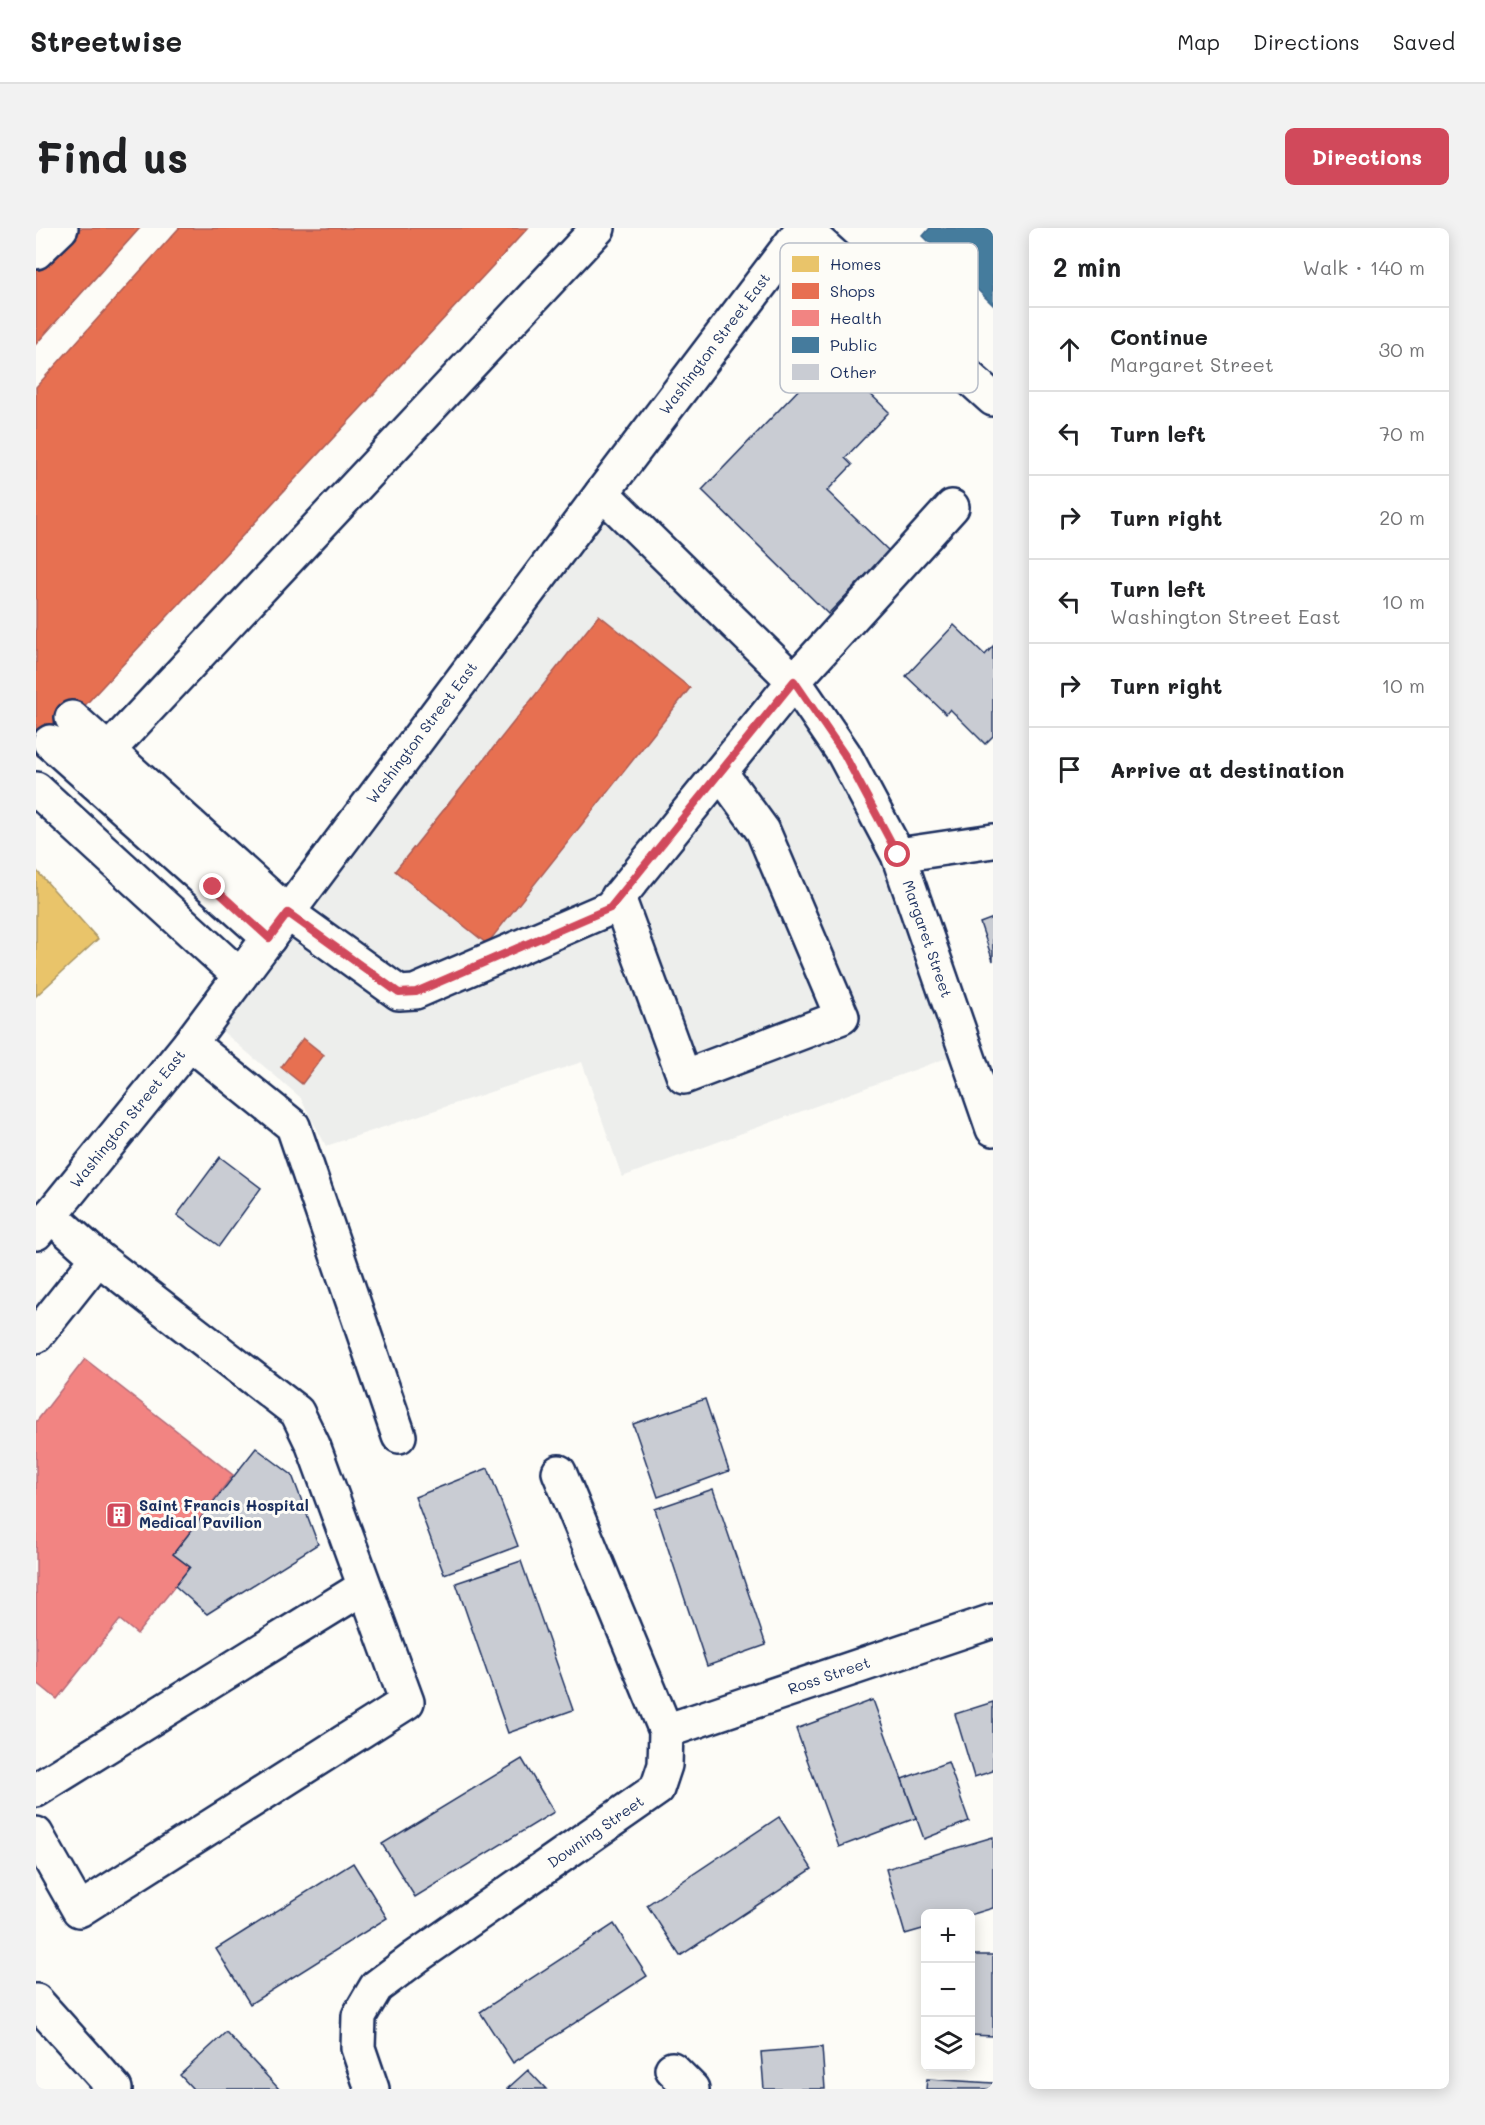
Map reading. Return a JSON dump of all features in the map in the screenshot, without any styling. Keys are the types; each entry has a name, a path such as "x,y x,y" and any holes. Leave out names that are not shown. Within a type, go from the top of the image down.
{"street":[{"path":"36,252 61,228"},
{"path":"108,751 598,228"},
{"path":"803,228 820,243"},
{"name":"Washington Street East","path":"792,243 803,228"},
{"name":"Washington Street East","path":"43,1224 190,1043 780,258"},
{"path":"978,386 993,399"},
{"name":"Margaret Street","path":"602,493 794,681 844,754 898,855 993,1129"},
{"path":"50,742 278,925 399,993 416,992 610,908 794,681 952,507"},
{"path":"72,718 108,751 278,925"},
{"path":"618,897 684,1077 842,1017 763,831 720,772"},
{"path":"36,789 240,976"},
{"path":"898,855 993,841"},
{"path":"190,1043 293,1126 399,1436"},
{"path":"36,1834 79,1910 407,1702 313,1445 297,1412 98,1258 43,1224"},
{"path":"36,1336 98,1258"},
{"name":"Downing Street","path":"372,2089 358,2048 359,2016 376,1987 657,1789 665,1766 666,1731 559,1472"},
{"path":"36,1790 364,1587"},
{"name":"Ross Street","path":"666,1731 993,1621"},
{"path":"36,2001 115,2089"}],"shaded area":[{"path":"602,493 831,736 966,1051 622,1177 582,1062 326,1146 300,1097 208,1019"}],"building: Homes":[{"path":"36,870 98,939 36,996"}],"building: Shops":[{"path":"36,228 140,228 36,344"},
{"path":"179,228 528,228 38,756 36,754 36,387"},
{"path":"599,615 690,688 487,944 395,871"},
{"path":"303,1038 324,1055 302,1084 281,1067"}],"building: Health":[{"name":"Saint Francis Hospital Medical Pavilion","path":"85,1359 233,1475 173,1554 190,1567 137,1634 120,1620 57,1699 36,1682 36,1422"}],"building: Public":[{"path":"930,228 993,228 993,305 978,290 978,243 930,243 923,236"}],"building: Other":[{"path":"795,393 869,393 889,412 845,458 852,465 827,491 889,551 828,614 702,490"},
{"path":"954,625 985,655 993,646 993,736 985,744 950,709 946,714 906,676"},
{"path":"993,918 993,961 980,923"},
{"path":"220,1157 261,1188 219,1246 177,1215"},
{"path":"705,1399 729,1471 658,1497 633,1424"},
{"path":"256,1448 292,1475 318,1544 207,1614 175,1586 190,1567 173,1554"},
{"path":"488,1468 518,1546 444,1574 415,1497"},
{"path":"713,1489 766,1645 707,1666 655,1509"},
{"path":"521,1561 573,1710 508,1733 456,1583"},
{"path":"873,1700 916,1818 839,1847 796,1729"},
{"path":"993,1702 993,1771 974,1777 955,1714"},
{"path":"522,1759 554,1812 415,1897 382,1844"},
{"path":"948,1762 969,1821 924,1839 902,1779"},
{"path":"779,1817 812,1869 680,1956 647,1905"},
{"path":"993,1837 993,1908 975,1913 975,1909 921,1909 921,1929 905,1934 886,1869"},
{"path":"353,1863 387,1918 250,2004 216,1949"},
{"path":"614,1924 647,1976 513,2063 480,2012"},
{"path":"975,1955 993,1955 993,2036 975,2035"},
{"path":"226,2032 279,2089 193,2089 180,2075"},
{"path":"822,2047 825,2089 764,2089 761,2052"},
{"path":"528,2070 546,2089 507,2089"},
{"path":"927,2079 993,2083 993,2089 926,2089"}],"place":[{"name":"Saint Francis Hospital Medical Pavilion","path":"119,1515"}],"route":[{"path":"213,887 269,938 288,913 382,983 399,993 416,992 610,908 794,681 844,754 898,855"}]}
